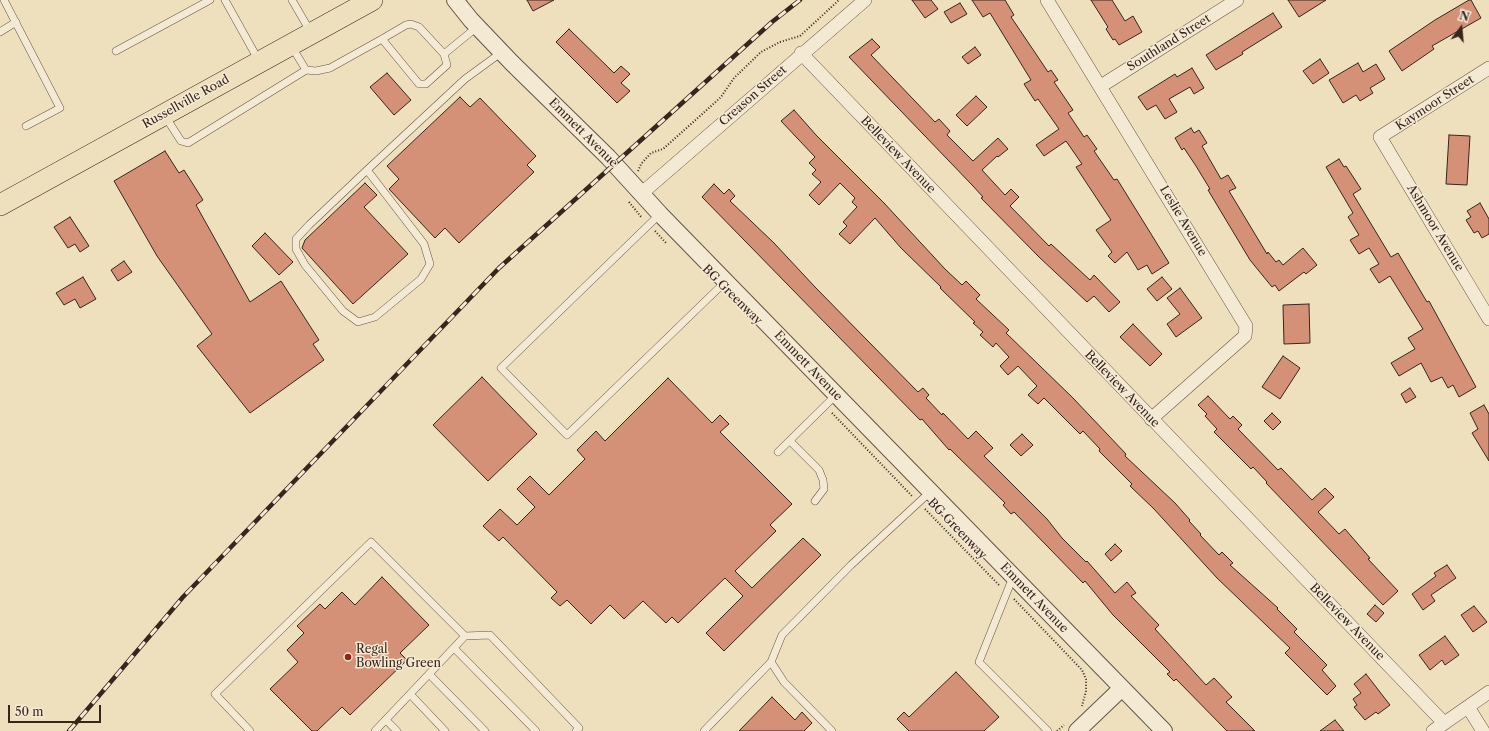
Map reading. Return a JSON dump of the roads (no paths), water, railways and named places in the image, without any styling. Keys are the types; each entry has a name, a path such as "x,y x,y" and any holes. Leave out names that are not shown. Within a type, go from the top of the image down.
{"main road":[{"name":"Russellville Road","path":"0,205 372,0"}],"street":[{"name":"Emmett Avenue","path":"455,0 477,27 638,189 654,220 726,281 831,400 925,498 1013,576 1164,731"},
{"name":"Creason Street","path":"638,189 865,0"},
{"name":"Leslie Avenue","path":"1047,0 1101,86 1246,326 1245,336 1151,419"},
{"name":"Southland Street","path":"1101,86 1237,0"},
{"name":"Belleview Avenue","path":"801,54 1444,723"},
{"name":"Kaymoor Street","path":"1380,138 1489,68"},
{"name":"Ashmoor Avenue","path":"1380,138 1489,319"},
{"path":"1073,726 1122,688"},
{"path":"1433,731 1489,692"},
{"path":"1468,707 1483,731"}],"lane":[{"path":"4,0 60,108 26,126"},
{"path":"116,51 210,0"},
{"path":"225,0 259,62"},
{"path":"292,0 311,33"},
{"path":"0,32 16,22"},
{"path":"164,114 181,141 188,143 306,70 316,71 330,68 406,25 415,24 444,54 447,61 444,68 423,85 416,81 382,39"},
{"path":"444,54 477,27"},
{"path":"291,45 306,70"},
{"path":"367,170 424,244 430,264 421,278 375,317 358,322 343,311 305,265 296,249 296,239 367,170 465,79 502,52"},
{"path":"654,220 501,368 567,435 726,281"},
{"path":"778,452 831,400"},
{"path":"790,441 819,470 823,480 824,489 814,500"},
{"path":"704,731 771,662 782,635 851,565 925,498"},
{"path":"250,731 215,694 371,542 465,636"},
{"path":"1013,576 980,662 1048,731"},
{"path":"375,731 465,636 490,635 577,730"},
{"path":"454,648 536,731"},
{"path":"771,662 784,682 832,731"},
{"path":"429,674 485,731"},
{"path":"410,694 445,731"},
{"path":"386,720 397,731"}],"railway":[{"path":"69,731 183,597 499,268 772,22 800,0"}],"place":[{"name":"Regal Bowling Green","path":"348,657"}]}
